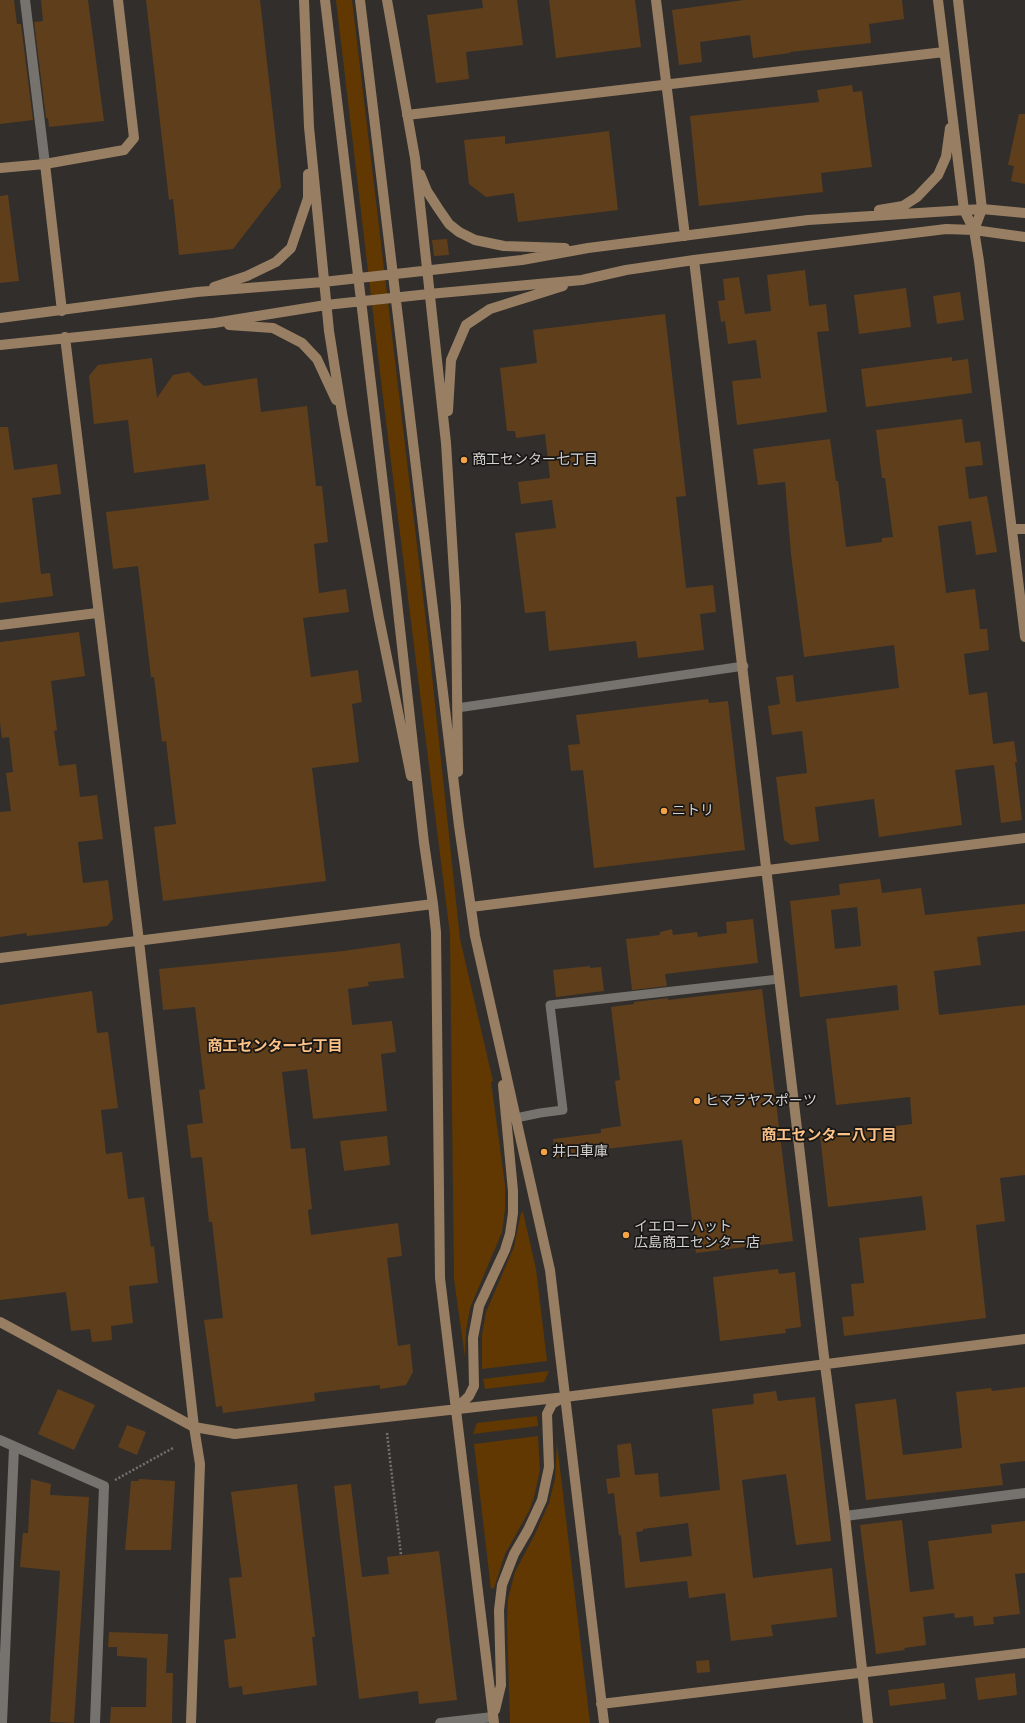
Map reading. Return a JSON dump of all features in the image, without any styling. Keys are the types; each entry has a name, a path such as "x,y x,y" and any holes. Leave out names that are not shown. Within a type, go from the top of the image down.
{"street":[{"path":"25,0 62,311"},
{"path":"0,168 44,164 124,150 134,138 118,0"},
{"path":"304,0 309,127 326,305 342,413 379,618 424,843"},
{"path":"325,0 395,584 424,843 436,932 440,1278 493,1720"},
{"path":"360,0 459,826 475,936 550,1270 604,1723"},
{"path":"387,0 415,158 446,443 456,606 459,826"},
{"path":"656,0 684,236"},
{"path":"938,0 948,92 964,210 974,230 1013,529 1025,637"},
{"path":"958,0 982,210 974,230"},
{"path":"408,115 944,52"},
{"path":"0,318 197,292 323,282 522,260 588,248 808,220 903,206 917,197 938,175 946,158 950,128 948,92"},
{"path":"197,292 247,276 276,262 291,248 308,198 309,127"},
{"path":"415,158 426,191 449,224 459,232 476,240 504,246 588,248"},
{"path":"808,220 964,210 1025,213"},
{"path":"446,443 451,360 466,325 490,309 582,280 626,270 694,260 946,229 974,230 1025,237"},
{"path":"694,260 744,666 779,979 825,1365 845,1516 868,1723"},
{"path":"0,345 65,337 214,323 326,305 416,295 582,280"},
{"path":"214,323 273,328 302,342 317,359 342,413"},
{"path":"65,337 97,613 139,941 194,1427 200,1464 198,1562 191,1723"},
{"path":"1013,529 1025,529"},
{"path":"0,625 97,613"},
{"path":"471,907 1025,838"},
{"path":"0,958 433,904"},
{"path":"456,1409 469,1396 474,1386 473,1338 477,1313 484,1293 505,1250 510,1234 513,1213 513,1191 499,1045"},
{"path":"0,1322 194,1427 224,1434 247,1434 565,1397 1025,1339"},
{"path":"493,1720 501,1685 499,1616 502,1585 514,1554 536,1515 545,1489 549,1467 547,1414 552,1404 565,1397"},
{"path":"0,1440 14,1448 104,1486 95,1723"},
{"path":"2,1723 14,1448"},
{"path":"845,1516 1025,1493"},
{"path":"602,1704 1025,1652"},
{"path":"440,1723 493,1720"}],"lane":[{"path":"457,708 744,666"},
{"path":"516,1118 540,1112 563,1110 550,1005 779,979"}],"path":[{"path":"387,1433 402,1555"},
{"path":"104,1486 173,1448"}],"shaded area":[{"path":"336,0 352,0 428,638 460,939 493,1081 491,1082 505,1185 505,1209 502,1232 470,1308 466,1331 465,1357 454,1279 450,934 382,389"},
{"path":"523,1212 536,1269 547,1361 482,1369 482,1335 486,1312 514,1247 521,1213"},
{"path":"549,1371 544,1382 485,1389 483,1379"},
{"path":"537,1416 538,1426 473,1434 477,1423"},
{"path":"538,1436 540,1470 534,1497 529,1511 505,1554 494,1588 491,1589 474,1444"},
{"path":"557,1443 590,1723 510,1723 507,1622 508,1599 515,1572 549,1503 555,1479"}],"building":[{"path":"0,0 14,0 17,24 21,24 33,120 0,124"},
{"path":"41,0 88,0 104,121 49,127 48,118 46,118 34,22 43,21"},
{"path":"146,0 260,0 281,187 233,249 179,255 173,199 169,200"},
{"path":"482,0 517,0 523,45 466,52 469,79 436,83 427,15 483,8"},
{"path":"549,0 635,0 641,47 556,58"},
{"path":"744,0 902,0 904,19 869,24 871,43 790,52 753,58 750,35 700,42 702,62 679,65 672,10"},
{"path":"852,85 853,92 862,91 872,167 821,173 823,192 699,206 690,116 819,102 817,90"},
{"path":"1019,114 1025,114 1025,184 1011,181 1014,166 1008,165"},
{"path":"609,131 618,210 518,222 514,193 486,197 469,184 464,140 505,136 505,144"},
{"path":"8,195 19,281 0,283 0,196"},
{"path":"447,239 449,255 434,256 432,240"},
{"path":"805,270 809,306 826,304 829,331 817,332 827,412 737,425 732,381 761,378 756,340 728,344 725,321 721,322 718,301 725,300 723,279 739,277 745,314 771,311 767,275"},
{"path":"906,288 911,327 859,334 854,295"},
{"path":"960,292 964,320 937,324 933,296"},
{"path":"665,314 686,496 676,497 686,588 713,585 716,612 700,614 704,650 638,658 636,641 549,651 545,611 525,613 515,533 556,528 552,500 521,504 518,482 550,478 545,434 516,438 515,431 507,431 500,368 537,363 533,330"},
{"path":"952,357 952,361 968,359 972,393 866,407 861,369"},
{"path":"152,358 157,398 173,375 189,372 204,386 257,378 261,412 307,406 316,486 322,486 328,542 314,544 319,593 346,589 349,612 303,618 311,677 358,670 362,702 352,704 359,762 312,768 326,881 163,901 154,827 176,824 166,741 162,742 154,677 151,677 138,566 113,569 106,512 209,500 205,464 134,473 128,420 94,424 89,376 98,365"},
{"path":"962,419 965,443 980,441 983,465 965,467 969,499 987,496 997,552 976,555 971,521 938,526 946,593 975,589 980,629 987,629 989,650 964,654 969,695 987,692 993,744 1014,741 1022,820 1001,823 994,765 955,770 962,825 879,837 874,799 815,807 819,841 791,845 784,840 776,777 807,773 802,731 772,735 768,706 780,704 776,677 793,675 796,702 899,688 894,645 804,657 791,554 785,482 758,485 753,449 830,439 836,481 838,481 846,547 882,542 882,538 893,537 885,478 882,478 876,430"},
{"path":"0,427 8,427 14,470 57,464 61,494 32,498 41,574 50,573 53,596 0,603"},
{"path":"79,632 85,676 51,681 57,730 54,731 59,766 76,764 80,797 97,795 103,839 78,842 83,883 108,880 113,919 107,926 27,936 26,933 0,937 0,812 11,811 6,773 13,772 9,737 2,738 0,723 0,642"},
{"name":"ニトリ","path":"708,699 709,703 728,701 745,850 594,868 583,770 571,771 568,745 580,744 576,715"},
{"path":"880,879 882,893 921,888 925,915 1025,904 1025,931 977,937 981,965 934,971 939,1015 1025,1005 1025,1175 1000,1178 1005,1221 976,1225 986,1318 844,1336 842,1317 854,1316 851,1284 864,1283 859,1238 926,1230 922,1196 828,1207 820,1135 912,1124 910,1097 836,1105 826,1019 899,1010 897,985 800,997 790,901 840,895 839,884","holes":["857,907 861,946 835,949 831,910"]},
{"path":"753,919 758,963 665,974 667,986 632,990 626,939 660,935 660,932 672,929 673,935 697,932 698,937 727,933 726,922"},
{"path":"400,943 404,978 368,982 369,986 348,989 352,1025 392,1021 396,1052 381,1054 387,1111 313,1119 307,1069 282,1072 291,1149 305,1148 312,1209 308,1210 311,1235 398,1223 402,1256 387,1258 398,1346 410,1344 413,1372 406,1385 380,1389 380,1385 314,1393 315,1401 223,1413 222,1406 216,1407 204,1320 223,1318 212,1222 209,1222 202,1157 191,1158 187,1125 203,1123 199,1090 205,1089 195,1007 163,1010 159,969 343,951"},
{"path":"590,966 590,968 601,967 604,991 556,997 553,970"},
{"name":"ヒマラヤスポーツ","path":"762,989 793,1241 696,1253 682,1140 596,1150 596,1153 555,1158 553,1139 601,1133 601,1129 621,1126 615,1081 620,1080 611,1007 634,1004 634,1002 668,998 668,1000"},
{"path":"92,991 97,1033 108,1032 118,1108 101,1110 106,1154 122,1152 128,1199 144,1197 151,1247 154,1246 158,1283 129,1286 133,1323 111,1326 112,1340 92,1342 90,1329 71,1331 66,1292 0,1300 0,1005"},
{"path":"387,1136 390,1165 344,1171 340,1141"},
{"path":"778,1269 779,1274 795,1272 801,1327 785,1329 786,1333 720,1341 713,1277"},
{"path":"1025,1387 1025,1461 1000,1464 1003,1485 866,1500 855,1404 896,1399 903,1455 962,1448 956,1392 991,1388 992,1391"},
{"path":"58,1389 95,1405 74,1450 38,1434"},
{"path":"776,1391 778,1401 815,1397 831,1541 796,1545 786,1474 742,1480 753,1578 832,1568 837,1617 771,1625 773,1636 731,1641 725,1593 689,1598 687,1581 625,1588 621,1535 619,1536 614,1493 608,1494 606,1479 620,1477 617,1445 631,1443 635,1475 658,1473 660,1497 720,1490 712,1409 754,1404 753,1394","holes":["688,1523 692,1556 640,1562 636,1532 643,1531 643,1529"]},
{"path":"127,1425 146,1432 137,1455 118,1447"},
{"path":"31,1479 51,1484 50,1495 89,1497 74,1723 50,1722 60,1571 20,1567 23,1533 28,1533"},
{"path":"139,1479 175,1481 171,1550 125,1550 131,1481 138,1481"},
{"path":"297,1484 315,1637 312,1637 317,1685 243,1695 242,1686 229,1688 224,1640 236,1638 229,1578 242,1577 231,1492"},
{"path":"351,1484 362,1577 389,1574 387,1557 439,1551 457,1700 419,1704 418,1691 359,1699 334,1486"},
{"path":"902,1520 910,1592 934,1589 928,1541 992,1533 991,1525 1025,1521 1025,1573 1015,1574 1020,1614 993,1617 994,1624 974,1626 973,1616 955,1618 954,1613 923,1617 926,1645 904,1648 905,1650 876,1654 860,1525"},
{"path":"109,1632 168,1634 166,1673 173,1673 172,1723 110,1723 111,1707 146,1707 147,1658 117,1656 117,1647 108,1647"},
{"path":"709,1660 710,1672 697,1673 696,1661"},
{"path":"1015,1673 1017,1695 978,1700 975,1678"},
{"path":"944,1683 946,1699 890,1706 888,1690"}],"place":[{"name":"商工センター七丁目","path":"464,460"},
{"name":"ニトリ","path":"664,811"},
{"name":"ヒマラヤスポーツ","path":"697,1101"},
{"name":"井口車庫","path":"544,1152"},
{"name":"イエローハット 広島商工センター店","path":"626,1235"}],"district":[{"name":"商工センター七丁目","path":"275,1047"},
{"name":"商工センター八丁目","path":"829,1136"}]}
